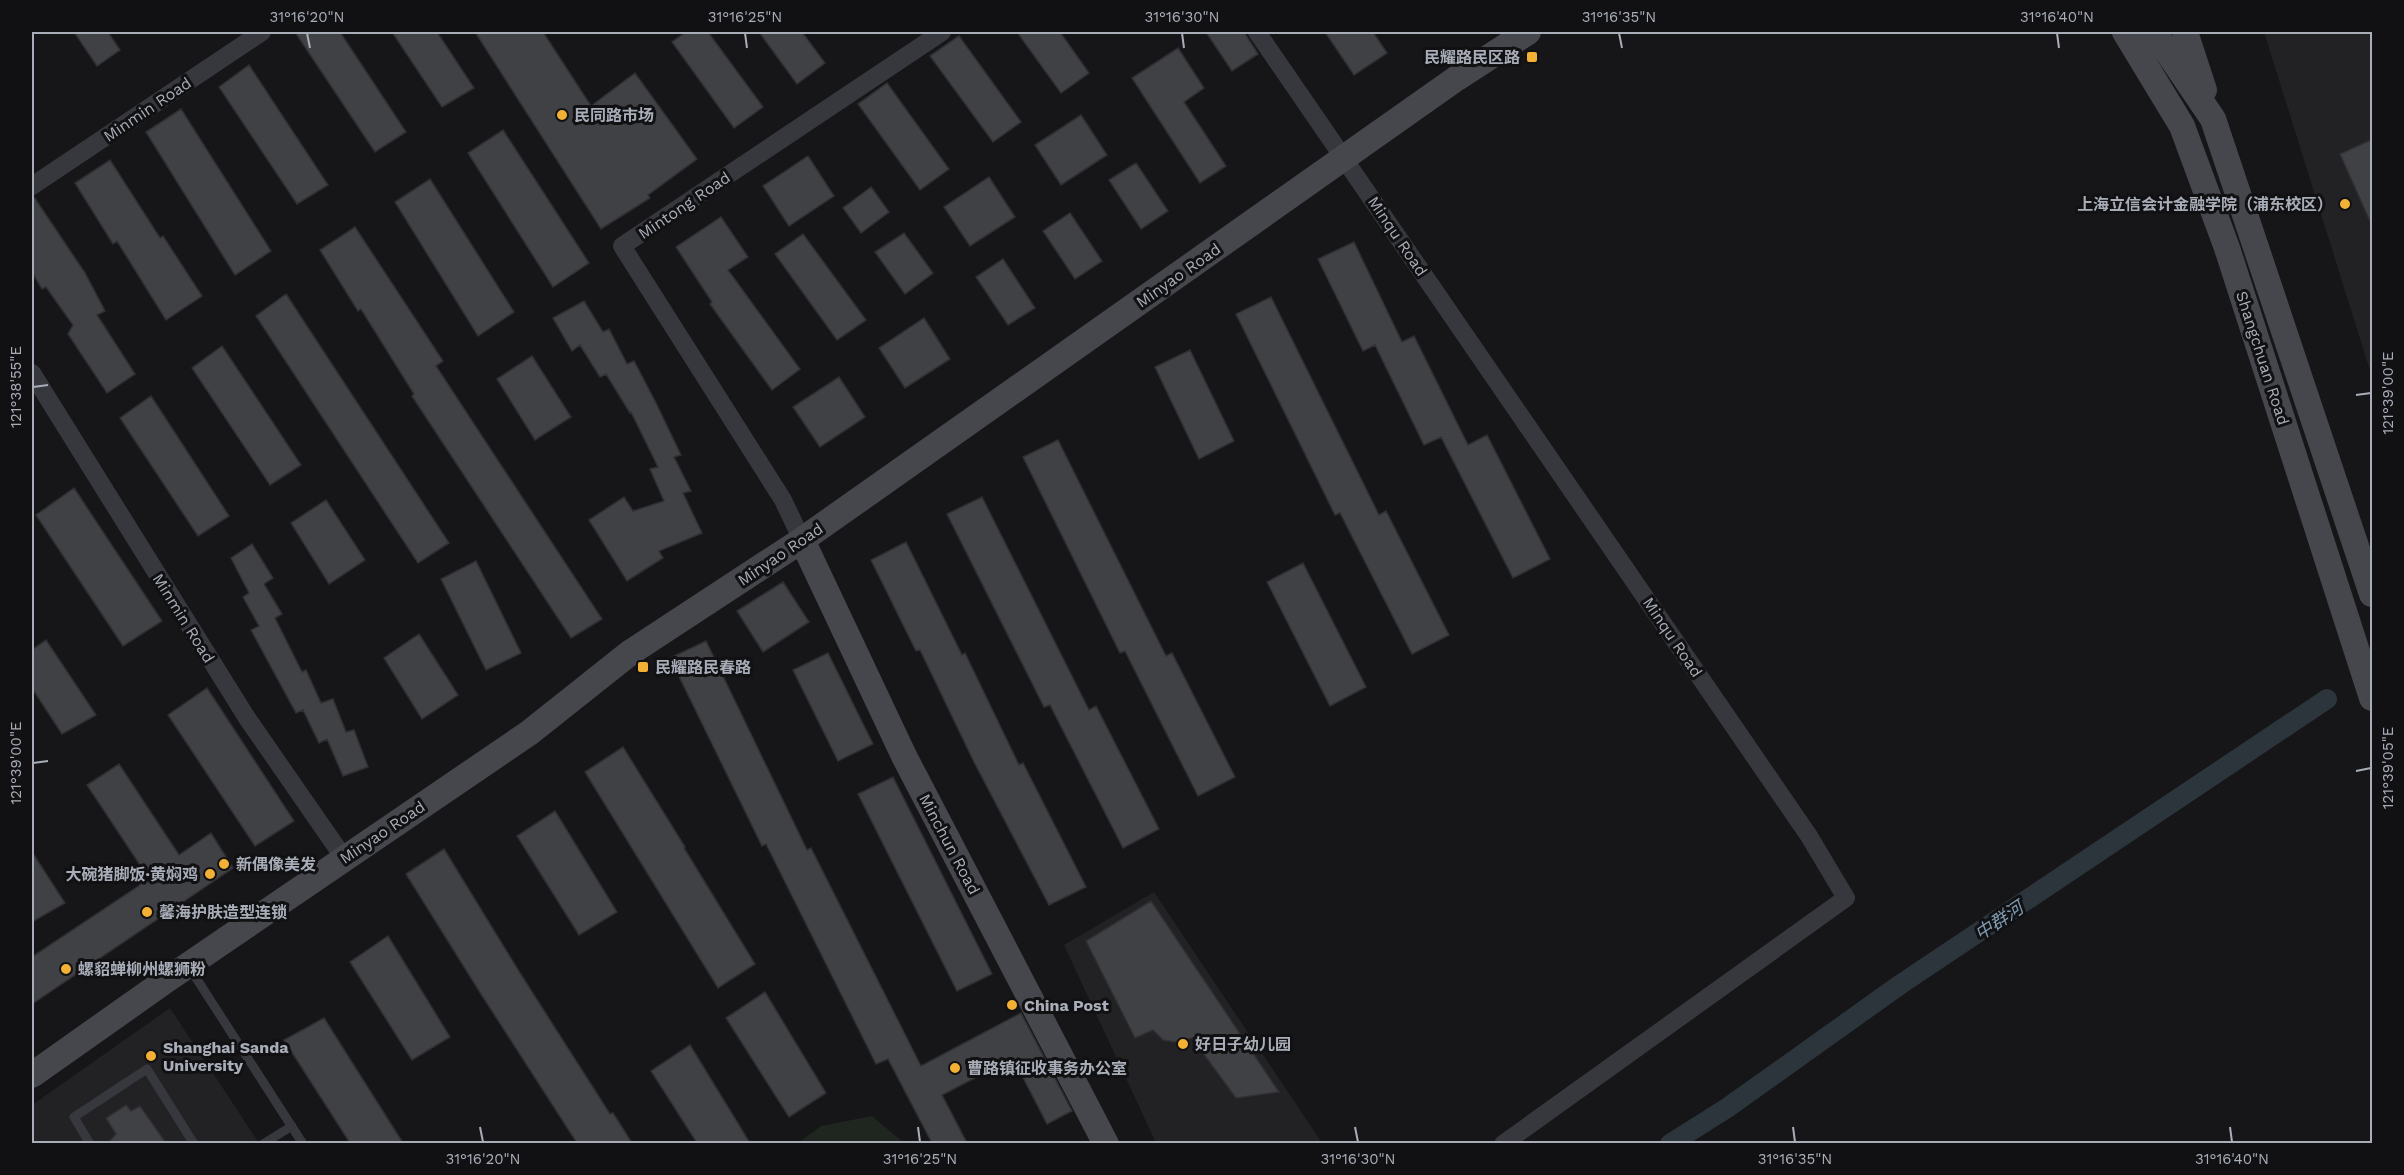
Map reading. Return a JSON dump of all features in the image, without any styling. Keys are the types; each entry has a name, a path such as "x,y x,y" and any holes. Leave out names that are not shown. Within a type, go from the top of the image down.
{"street":[{"name":"Minmin Road","path":"32,186 262,32"},
{"name":"Mintong Road","path":"802,540 783,500 622,246 942,32"},
{"name":"Minqu Road","path":"1257,32 1809,836 1846,898 1503,1143"},
{"name":"Minyao Road","path":"32,1075 188,965 529,733 631,652 802,540 1457,78 1528,32"},
{"name":"Shangchuan Road","path":"2125,32 2182,126 2227,248 2373,698"},
{"name":"Shangchuan Road","path":"2155,32 2213,119 2373,594"},
{"path":"2155,32 2182,126"},
{"path":"2185,32 2213,119"},
{"name":"Minmin Road","path":"32,373 247,718 344,858"},
{"name":"Minchun Road","path":"802,540 904,756 1106,1143"}],"lane":[{"path":"188,965 303,1143"},
{"path":"90,1143 74,1117 147,1069 194,1143"},
{"path":"263,1143 292,1125"}],"shaded area":[{"name":"上海立信会计金融学院（浦东校区）","path":"2264,32 2372,32 2372,377"},
{"name":"好日子幼儿园","path":"1154,892 1322,1143 1156,1143 1064,945"},
{"name":"Shanghai Sanda University","path":"170,1008 259,1143 32,1143 32,1105"},
{"path":"872,1116 904,1143 798,1143 821,1126"}],"building":[{"path":"74,32 108,32 120,50 97,66"},
{"path":"295,32 340,32 406,132 375,152"},
{"path":"392,32 437,32 474,88 442,107"},
{"name":"民同路市场","path":"475,32 543,32 591,106 635,73 697,159 648,195 650,198 601,229"},
{"path":"686,32 708,32 763,107 734,128 672,42"},
{"path":"759,32 802,32 825,63 797,84"},
{"path":"1017,32 1060,32 1089,73 1061,93"},
{"path":"1206,32 1244,32 1258,54 1232,71"},
{"path":"1325,32 1373,32 1387,53 1354,75"},
{"path":"959,36 1021,122 993,142 930,56"},
{"path":"1178,48 1204,88 1184,102 1226,166 1200,183 1132,78"},
{"path":"249,65 328,185 297,204 219,87"},
{"path":"887,83 949,169 920,190 858,104"},
{"path":"181,109 271,251 235,275 146,132"},
{"path":"1081,115 1107,155 1061,185 1035,145"},
{"path":"503,130 589,263 553,287 468,153"},
{"path":"2373,139 2373,228 2340,154"},
{"path":"808,156 834,196 789,226 763,186"},
{"path":"110,160 160,238 163,236 202,296 166,320 117,241 113,244 75,183"},
{"path":"1136,163 1168,211 1141,229 1109,180"},
{"path":"989,177 1015,217 970,246 944,207"},
{"path":"430,179 514,312 478,336 395,202"},
{"path":"871,187 889,212 861,233 843,208"},
{"path":"32,197 85,273 105,311 97,315 135,374 107,393 68,334 73,325 46,287 42,289 32,272"},
{"path":"1070,213 1102,261 1075,279 1043,231"},
{"path":"721,217 748,257 728,270 800,369 772,390 710,304 712,302 676,247"},
{"path":"355,227 443,361 436,366 602,619 571,638 412,396 414,394 361,309 358,311 320,250"},
{"path":"904,233 933,273 905,294 875,252"},
{"path":"803,234 866,320 837,340 775,254"},
{"path":"1354,242 1402,342 1414,336 1468,445 1487,435 1550,559 1513,578 1441,437 1424,445 1375,345 1363,351 1318,259"},
{"path":"1003,259 1035,308 1008,325 976,277"},
{"path":"286,294 449,543 418,563 256,316"},
{"path":"1271,297 1379,515 1386,511 1449,635 1412,654 1340,513 1335,515 1236,314"},
{"path":"584,301 603,332 609,329 627,364 634,361 655,401 681,455 674,457 691,491 683,493 702,533 659,551 663,558 627,581 589,520 624,497 633,511 664,501 650,469 658,467 631,412 606,374 600,377 580,345 572,351 553,318"},
{"path":"924,318 950,359 905,388 879,348"},
{"path":"222,346 301,465 270,485 192,368"},
{"path":"1190,350 1234,441 1199,459 1155,367"},
{"path":"532,356 571,417 535,440 497,379"},
{"path":"839,377 865,417 820,447 793,407"},
{"path":"151,396 229,516 198,536 120,418"},
{"path":"1058,440 1166,656 1172,653 1235,777 1198,796 1125,651 1120,653 1023,457"},
{"path":"74,488 162,621 123,646 36,515"},
{"path":"982,497 1089,710 1096,706 1159,829 1123,848 1050,705 1044,707 947,514"},
{"path":"326,500 365,560 329,584 291,523"},
{"path":"906,542 962,655 965,653 1019,765 1023,763 1086,887 1049,905 974,762 920,650 916,651 871,560"},
{"path":"252,544 273,578 264,584 282,614 275,618 302,672 306,670 321,703 333,699 346,732 354,730 368,767 343,776 327,739 319,743 303,710 296,713 251,630 259,626 243,597 249,593 231,558"},
{"path":"476,561 521,653 486,670 441,579"},
{"path":"1303,563 1366,687 1330,706 1267,582"},
{"path":"783,582 809,622 763,652 737,611"},
{"path":"419,634 458,695 422,719 384,658"},
{"path":"46,640 96,715 62,734 32,688 32,650"},
{"path":"706,641 807,850 811,848 921,1066 1021,1013 1072,1111 1047,1124 1013,1058 942,1095 967,1143 932,1143 888,1059 876,1064 766,844 762,846 670,658"},
{"path":"828,653 873,744 838,761 793,670"},
{"path":"207,688 294,821 255,846 168,715"},
{"path":"623,747 755,964 718,988 585,772"},
{"path":"119,764 179,855 211,833 233,868 32,1004 32,957 140,885 139,883 148,877 87,785"},
{"path":"893,777 992,974 957,991 858,794"},
{"path":"555,811 617,912 579,935 517,836"},
{"path":"444,849 610,1114 613,1113 632,1143 577,1143 481,994 406,874"},
{"path":"32,852 65,903 32,922"},
{"path":"1151,901 1279,1092 1236,1098 1192,1038 1174,1042 1163,1040 1153,1030 1135,1038 1086,941"},
{"path":"388,936 450,1037 412,1060 350,962"},
{"path":"765,992 826,1093 789,1117 726,1018"},
{"path":"324,1018 403,1143 350,1143 284,1040"},
{"path":"690,1045 750,1143 697,1143 651,1071"},
{"path":"126,1105 131,1111 140,1106 166,1143 108,1143 116,1134 106,1118"}],"waterway":[{"name":"中群河","path":"1670,1144 1727,1108 1901,984 2327,699"}],"place":[{"name":"民耀路民区路","path":"1532,57"},
{"name":"民同路市场","path":"562,115"},
{"name":"上海立信会计金融学院（浦东校区）","path":"2345,204"},
{"name":"民耀路民春路","path":"643,667"},
{"name":"新偶像美发","path":"224,864"},
{"name":"大碗猪脚饭·黄焖鸡","path":"210,874"},
{"name":"馨海护肤造型连锁","path":"147,912"},
{"name":"螺貂蝉柳州螺狮粉","path":"66,969"},
{"name":"China Post","path":"1012,1005"},
{"name":"好日子幼儿园","path":"1183,1044"},
{"name":"Shanghai Sanda University","path":"151,1056"},
{"name":"曹路镇征收事务办公室","path":"955,1068"}]}
